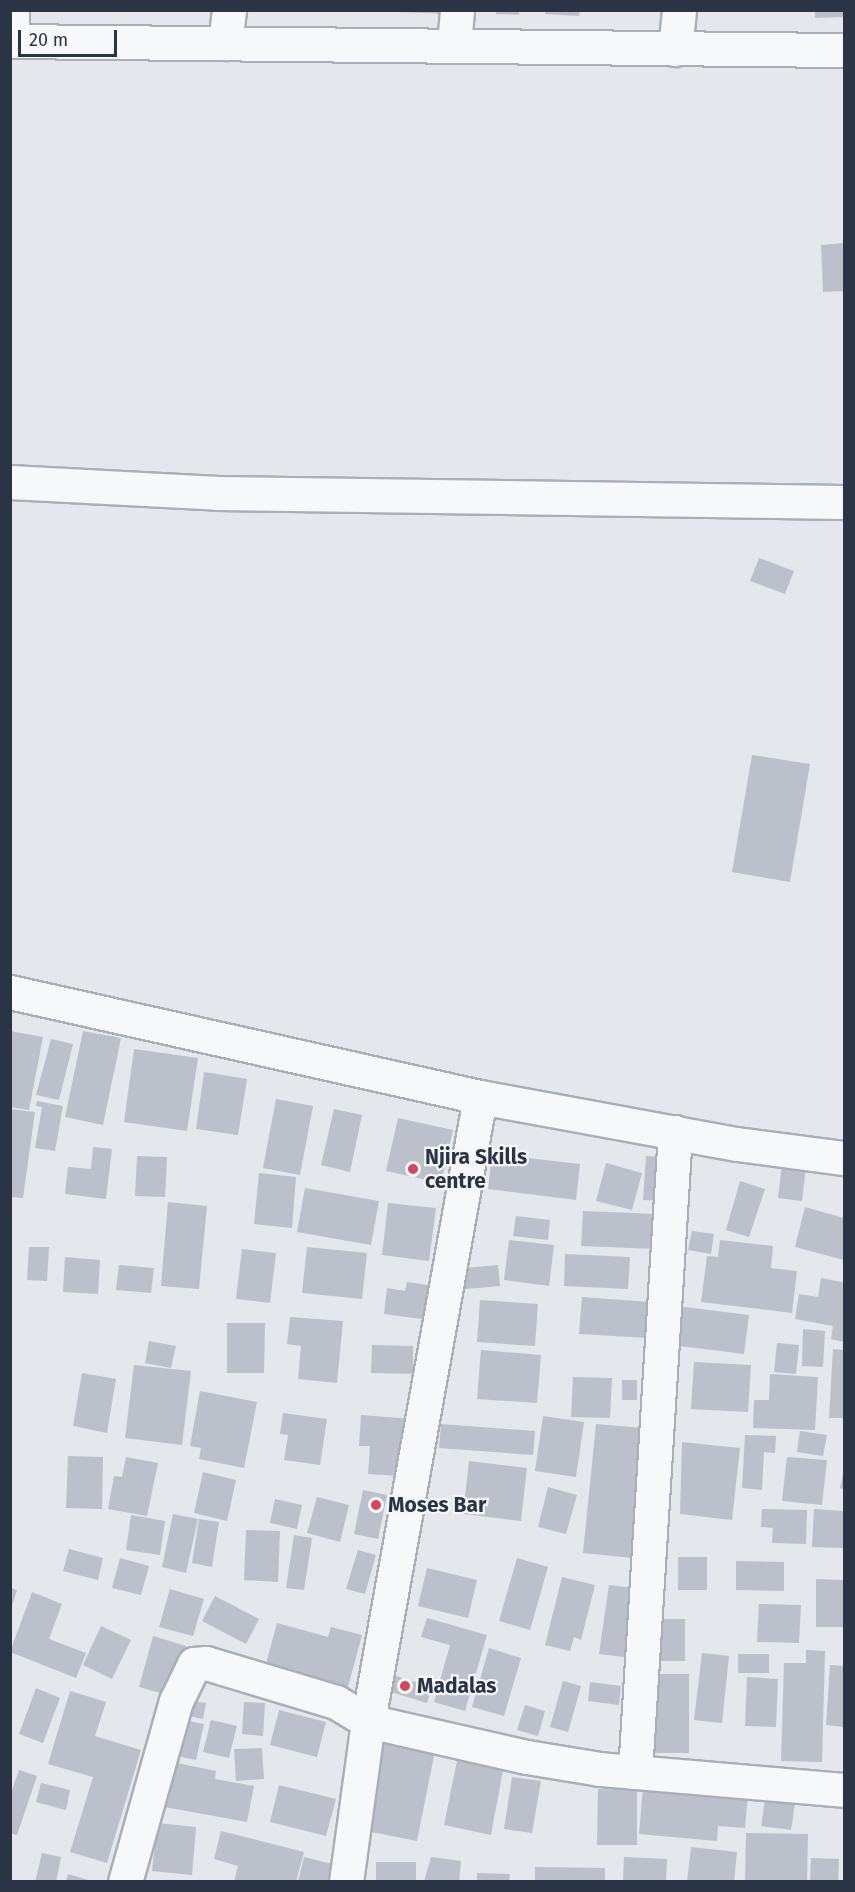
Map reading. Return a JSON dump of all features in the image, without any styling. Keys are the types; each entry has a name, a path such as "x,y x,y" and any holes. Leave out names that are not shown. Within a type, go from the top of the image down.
{"street":[{"path":"225,43 229,10"},
{"path":"454,45 457,10"},
{"path":"675,49 679,10"},
{"path":"12,31 225,43 844,50"},
{"path":"10,482 218,492 844,502"},
{"path":"10,992 480,1097 675,1132 844,1158"},
{"path":"346,1881 368,1721 480,1097"},
{"path":"635,1772 675,1132"},
{"path":"125,1881 176,1701 194,1664 206,1663 336,1702 368,1721 527,1757 635,1772 844,1790"}],"building":[{"path":"399,10 448,10 447,14 399,12"},
{"path":"496,10 519,10 519,15 496,14"},
{"path":"545,10 580,10 579,16 545,14"},
{"path":"815,10 844,10 844,17 815,18"},
{"path":"844,243 844,291 823,292 821,245"},
{"path":"759,558 794,571 785,594 750,581"},
{"path":"752,755 810,764 790,882 732,872"},
{"path":"10,1031 43,1037 29,1110 10,1107"},
{"path":"83,1031 121,1038 103,1125 65,1117"},
{"path":"51,1039 73,1044 59,1100 36,1095"},
{"path":"134,1049 198,1058 187,1131 124,1122"},
{"path":"204,1072 247,1079 238,1135 196,1129"},
{"path":"276,1099 313,1106 300,1175 263,1168"},
{"path":"37,1101 63,1106 55,1151 35,1148 42,1107 36,1106"},
{"path":"10,1109 35,1112 23,1198 10,1197"},
{"path":"334,1109 362,1115 350,1172 321,1165"},
{"path":"398,1118 453,1130 441,1183 386,1171"},
{"path":"93,1147 112,1149 106,1199 65,1194 68,1167 91,1169"},
{"path":"492,1154 580,1164 576,1200 488,1189"},
{"path":"137,1156 167,1157 165,1197 135,1196"},
{"path":"646,1156 667,1157 663,1201 643,1200"},
{"path":"606,1163 642,1173 632,1210 596,1201"},
{"path":"782,1164 806,1167 802,1201 778,1198"},
{"path":"259,1173 296,1177 292,1228 254,1224"},
{"path":"740,1181 765,1189 749,1237 726,1230"},
{"path":"305,1188 379,1201 371,1245 297,1232"},
{"path":"168,1202 207,1206 199,1289 161,1286"},
{"path":"388,1203 436,1208 429,1261 382,1255"},
{"path":"805,1207 844,1218 844,1260 795,1247"},
{"path":"583,1211 656,1214 655,1249 581,1246"},
{"path":"516,1216 550,1220 548,1240 513,1236"},
{"path":"692,1231 714,1234 711,1254 688,1250"},
{"path":"509,1240 554,1245 549,1286 504,1280"},
{"path":"720,1240 773,1246 771,1268 797,1271 792,1313 701,1302 707,1256 718,1257"},
{"path":"29,1247 49,1247 47,1281 27,1280"},
{"path":"307,1247 367,1253 362,1299 302,1293"},
{"path":"242,1249 276,1253 270,1303 236,1299"},
{"path":"565,1254 630,1257 628,1289 564,1286"},
{"path":"65,1257 100,1260 98,1294 63,1292"},
{"path":"119,1265 154,1268 151,1293 116,1290"},
{"path":"498,1265 500,1286 455,1290 453,1269"},
{"path":"821,1278 842,1282 844,1286 844,1342 831,1339 833,1326 795,1319 799,1294 818,1297"},
{"path":"407,1282 434,1286 429,1320 384,1314 387,1288 405,1291"},
{"path":"582,1297 650,1302 647,1338 579,1334"},
{"path":"480,1300 538,1304 535,1346 477,1342"},
{"path":"669,1305 749,1315 744,1354 664,1344"},
{"path":"290,1317 343,1321 337,1383 298,1379 301,1346 287,1344"},
{"path":"227,1323 265,1323 264,1373 227,1373"},
{"path":"803,1329 825,1331 823,1367 802,1366"},
{"path":"149,1341 176,1346 171,1368 145,1363"},
{"path":"777,1343 799,1345 796,1374 774,1372"},
{"path":"372,1345 413,1346 413,1374 371,1373"},
{"path":"833,1349 844,1350 844,1418 829,1418"},
{"path":"481,1350 541,1355 537,1403 477,1399"},
{"path":"694,1362 751,1365 748,1412 691,1409"},
{"path":"134,1365 191,1371 182,1445 125,1438"},
{"path":"82,1373 116,1379 107,1433 73,1426"},
{"path":"770,1374 818,1377 815,1430 753,1428 754,1400 769,1400"},
{"path":"573,1377 612,1378 610,1418 571,1417"},
{"path":"622,1380 637,1380 637,1400 622,1400"},
{"path":"200,1391 257,1402 244,1468 199,1459 201,1448 190,1446"},
{"path":"283,1413 327,1419 320,1465 284,1460 288,1435 280,1434"},
{"path":"361,1415 413,1419 400,1476 368,1474 370,1446 359,1446"},
{"path":"543,1416 584,1422 576,1477 535,1471"},
{"path":"441,1424 535,1431 533,1455 439,1448"},
{"path":"596,1424 667,1430 654,1560 583,1553"},
{"path":"800,1431 827,1435 823,1456 797,1452"},
{"path":"745,1435 776,1436 775,1453 764,1452 762,1490 742,1488"},
{"path":"682,1442 740,1448 732,1520 680,1514"},
{"path":"68,1456 103,1457 102,1509 66,1508"},
{"path":"126,1457 158,1463 147,1516 108,1509 114,1476 122,1477"},
{"path":"787,1457 827,1460 822,1505 782,1501"},
{"path":"469,1461 527,1468 521,1521 463,1514"},
{"path":"844,1470 844,1489 840,1488"},
{"path":"203,1472 236,1480 227,1521 194,1513"},
{"path":"548,1487 577,1495 566,1534 538,1527"},
{"path":"363,1490 387,1495 378,1539 354,1534"},
{"path":"317,1497 349,1505 340,1542 307,1533"},
{"path":"275,1499 302,1505 297,1529 270,1523"},
{"path":"762,1509 807,1510 806,1544 772,1543 773,1528 761,1527"},
{"path":"814,1509 844,1511 844,1548 812,1547"},
{"path":"173,1514 198,1519 186,1573 162,1567"},
{"path":"131,1515 165,1521 160,1555 126,1550"},
{"path":"199,1519 219,1522 212,1567 192,1563"},
{"path":"246,1530 280,1531 278,1582 244,1580"},
{"path":"294,1535 312,1538 304,1590 286,1588"},
{"path":"69,1549 103,1558 98,1580 63,1571"},
{"path":"358,1550 376,1555 365,1594 346,1589"},
{"path":"678,1557 707,1557 707,1590 678,1590"},
{"path":"120,1558 149,1566 141,1595 112,1588"},
{"path":"517,1558 548,1567 530,1630 499,1621"},
{"path":"736,1561 784,1562 784,1591 736,1590"},
{"path":"427,1568 477,1580 468,1618 418,1606"},
{"path":"562,1577 595,1585 581,1640 574,1637 570,1651 545,1645"},
{"path":"816,1579 844,1580 844,1627 816,1627"},
{"path":"609,1585 642,1589 632,1658 599,1654"},
{"path":"10,1588 17,1590 11,1609 10,1609"},
{"path":"170,1589 204,1599 193,1636 159,1627"},
{"path":"32,1592 62,1604 49,1639 86,1653 76,1678 10,1652"},
{"path":"215,1596 259,1619 246,1644 202,1621"},
{"path":"759,1604 801,1605 799,1643 757,1642"},
{"path":"427,1618 487,1635 465,1711 434,1702 450,1645 421,1637"},
{"path":"650,1619 685,1619 685,1661 649,1661"},
{"path":"277,1623 328,1637 331,1627 362,1635 348,1687 266,1664"},
{"path":"101,1626 131,1640 112,1679 83,1665"},
{"path":"153,1636 186,1646 171,1696 139,1687"},
{"path":"489,1648 521,1658 504,1716 472,1707"},
{"path":"806,1650 825,1651 822,1762 781,1761 784,1663 806,1663"},
{"path":"702,1653 729,1656 722,1723 694,1720"},
{"path":"738,1654 769,1654 769,1673 738,1673"},
{"path":"830,1665 844,1666 844,1727 826,1725"},
{"path":"636,1674 689,1674 689,1753 636,1753"},
{"path":"396,1676 432,1687 427,1703 391,1692"},
{"path":"747,1677 778,1679 776,1727 745,1726"},
{"path":"563,1681 581,1686 568,1732 550,1727"},
{"path":"590,1682 621,1686 619,1705 588,1701"},
{"path":"36,1688 60,1698 43,1743 19,1734"},
{"path":"70,1691 106,1702 95,1736 141,1750 107,1863 70,1852 93,1777 48,1764"},
{"path":"187,1700 206,1703 203,1719 184,1715"},
{"path":"244,1702 265,1703 263,1736 242,1734"},
{"path":"525,1705 545,1711 538,1736 517,1730"},
{"path":"279,1710 326,1722 317,1757 270,1745"},
{"path":"179,1719 204,1724 196,1760 172,1755"},
{"path":"211,1720 237,1726 229,1758 203,1752"},
{"path":"380,1735 436,1746 417,1841 361,1830"},
{"path":"262,1748 264,1779 236,1781 234,1749"},
{"path":"167,1761 216,1771 215,1779 254,1786 247,1822 159,1806"},
{"path":"457,1761 503,1770 491,1835 444,1825"},
{"path":"19,1770 37,1776 17,1835 10,1833 10,1796"},
{"path":"644,1776 749,1786 745,1828 718,1826 717,1841 639,1834"},
{"path":"512,1777 541,1781 532,1833 504,1829"},
{"path":"41,1783 70,1790 66,1810 36,1802"},
{"path":"279,1785 336,1799 326,1836 270,1822"},
{"path":"598,1789 637,1790 637,1845 597,1845"},
{"path":"766,1793 796,1797 791,1830 761,1826"},
{"path":"157,1823 196,1827 192,1875 152,1871"},
{"path":"221,1831 304,1852 296,1882 234,1882 238,1866 214,1859"},
{"path":"746,1833 808,1834 807,1882 745,1882"},
{"path":"691,1847 737,1852 734,1882 687,1882"},
{"path":"42,1853 61,1857 56,1882 35,1882"},
{"path":"304,1857 332,1864 328,1882 298,1882"},
{"path":"431,1857 461,1861 459,1882 424,1882"},
{"path":"624,1857 667,1859 666,1882 623,1882"},
{"path":"811,1858 839,1859 838,1882 810,1882"},
{"path":"376,1862 416,1862 416,1882 376,1882"},
{"path":"535,1867 605,1868 605,1882 535,1882"},
{"path":"477,1873 510,1874 509,1882 477,1882"},
{"path":"68,1874 92,1881 92,1882 66,1882"}],"place":[{"name":"Njira Skills centre","path":"413,1169"},
{"name":"Moses Bar","path":"376,1505"},
{"name":"Madalas","path":"405,1686"}]}
